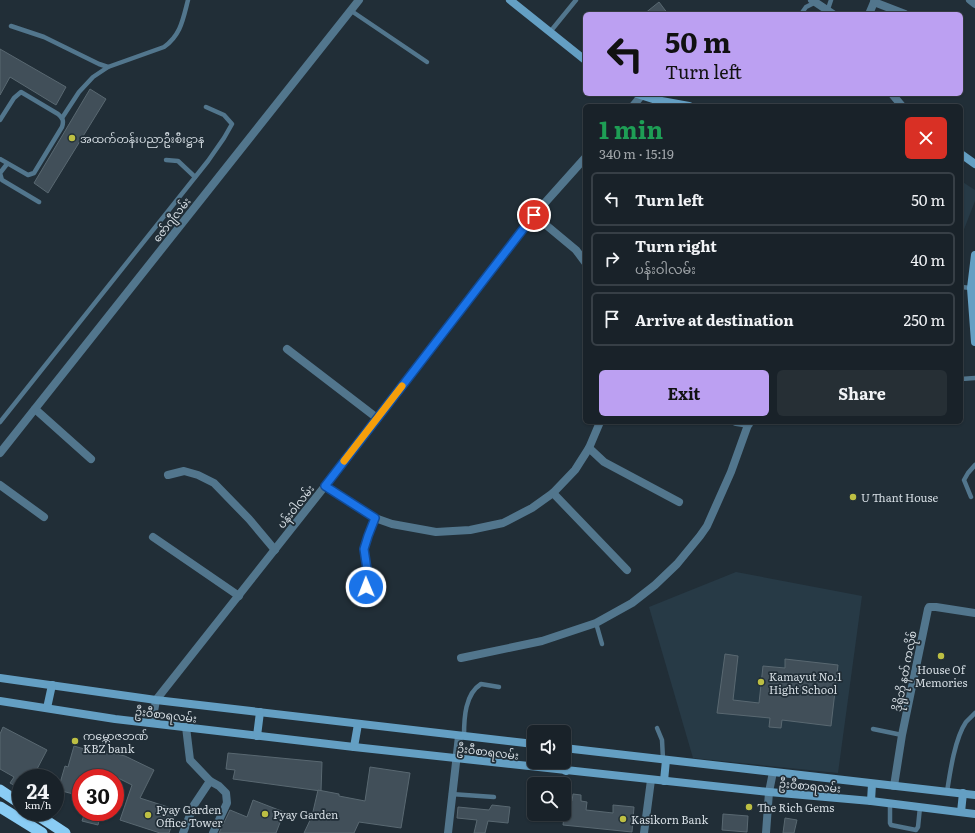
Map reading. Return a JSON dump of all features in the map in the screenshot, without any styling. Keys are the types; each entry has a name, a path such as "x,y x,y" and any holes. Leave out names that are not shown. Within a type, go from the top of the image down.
{"highway":[{"path":"0,790 12,798"},
{"path":"0,807 39,832"},
{"path":"47,821 65,833"}],"main road":[{"path":"510,0 583,58"},
{"path":"642,96 678,104"},
{"path":"963,155 975,164"},
{"path":"975,255 971,288 975,342"},
{"name":"ဦးဝီစာရလမ်း","path":"0,678 156,700 527,743"},
{"path":"47,708 52,685"},
{"name":"ဦးဝီစာရလမ်း","path":"0,701 152,723 257,736 651,780 890,803 975,814"},
{"path":"257,736 260,712"},
{"path":"354,747 358,724"},
{"name":"ဦးဝီစာရလမ်း","path":"571,749 975,795"},
{"path":"664,781 665,759"},
{"path":"871,801 872,784"},
{"path":"961,812 963,793"}],"street":[{"name":"ဇော်ဂျီလမ်း","path":"0,453 358,0"},
{"path":"970,0 975,4"},
{"path":"814,1 831,12"},
{"path":"870,12 874,1 901,12"},
{"path":"894,96 900,104"},
{"name":"ပန်းဝါလမ်း","path":"152,723 156,700 325,486 534,215 583,160"},
{"path":"534,215 583,257"},
{"path":"288,349 377,418"},
{"path":"35,409 91,459"},
{"path":"325,486 375,518 392,524 436,532 470,530 503,523 532,508 554,493 576,470 589,448 599,424"},
{"path":"461,658 542,641 596,623 632,603 655,585 677,564 707,526 732,472 749,424"},
{"path":"589,448 604,462 679,502"},
{"path":"168,474 184,471 214,482 275,550"},
{"path":"0,485 44,517"},
{"path":"554,493 627,570"},
{"path":"365,597 368,576 364,549 375,518"},
{"path":"153,537 239,596"},
{"name":"ဒိုရိုဘို နတ် ကလိုစ်","path":"894,786 902,735 928,609 929,607 936,607 975,613"},
{"path":"186,727 190,760 210,781 219,786 226,793 227,803 213,833"},
{"path":"448,833 451,794 461,736"},
{"path":"766,833 769,792 773,772"},
{"path":"644,833 651,780"},
{"path":"183,833 194,805 210,781"}],"lane":[{"path":"62,118 79,92 93,77 108,67 164,47 171,42 179,32 188,0"},
{"path":"550,32 576,0"},
{"path":"831,0 831,12"},
{"path":"802,12 814,1"},
{"path":"350,10 427,62"},
{"path":"11,26 44,37 108,67"},
{"path":"0,120 17,94 21,92 58,114 64,122 34,173 28,176 0,159"},
{"path":"0,422 195,177 224,138 232,124 224,115 206,107"},
{"path":"166,160 178,161 195,177"},
{"path":"7,164 0,173 2,180 39,202"},
{"path":"963,287 971,288"},
{"path":"963,379 975,378"},
{"path":"971,497 964,480 975,465"},
{"path":"596,623 602,644"},
{"path":"461,736 466,707 475,688 481,684 499,687"},
{"path":"947,792 950,766 958,741 966,723 975,713"},
{"path":"657,728 662,740 665,759"},
{"path":"873,729 902,735"},
{"path":"451,794 494,797"},
{"path":"890,803 890,823 892,825 916,830 920,807"}],"shaded area":[{"path":"963,182 975,190 975,201 963,232"},
{"name":"Kamayut No.1 Hight School","path":"736,572 862,596 838,773 693,758 649,607"}],"building":[{"path":"659,2 666,12 646,12"},
{"path":"0,49 66,87 56,105 10,77 0,95"},
{"name":"အထက်တန်းပညာဦးစီးဋ္ဌာန","path":"90,89 106,99 48,193 34,183"},
{"path":"725,654 738,656 733,700 759,703 763,666 785,668 785,659 838,665 831,726 782,720 781,728 769,727 770,718 717,713"},
{"path":"3,727 47,750 37,769 12,769 12,776 0,769 0,734"},
{"path":"74,746 98,753 99,750 125,756 154,770 140,798 177,810 169,833 160,833 123,821 124,808 132,785 124,781 124,769 72,769 72,794 64,792 64,769 65,766 68,767"},
{"path":"228,753 322,762 321,791 233,779 235,770 226,769"},
{"path":"370,767 410,773 401,828 359,822 354,833 304,833 312,816 318,790 365,801"},
{"path":"573,794 581,795 581,801 587,802 586,810 613,813 613,805 634,807 632,832 563,825 563,821 571,821"},
{"name":"Pyay Garden","path":"253,800 284,812 276,833 219,833 230,810 247,817"},
{"path":"492,805 510,807 508,823 488,821 485,833 474,833 477,820 457,818 458,807 489,810"},
{"path":"723,814 748,816 747,832 722,830"},
{"path":"785,818 797,820 794,833 783,833"},
{"path":"82,821 99,821 98,825"}],"slow traffic":[{"path":"344,461 402,386"}],"place":[{"name":"အထက်တန်းပညာဦးစီးဋ္ဌာန","path":"72,138"},
{"name":"U Thant House","path":"853,497"},
{"name":"House Of Memories","path":"941,656"},
{"name":"Kamayut No.1 Hight School","path":"761,682"},
{"name":"ကမ္ဘောဇဘဏ် KBZ bank","path":"75,741"},
{"name":"The Rich Gems","path":"749,807"},
{"name":"Pyay Garden","path":"265,814"},
{"name":"Pyay Garden Office Tower","path":"148,815"},
{"name":"Kasikorn Bank","path":"623,819"}],"route":[{"path":"366,587 368,576 364,549 375,518 325,486 534,215"}]}
